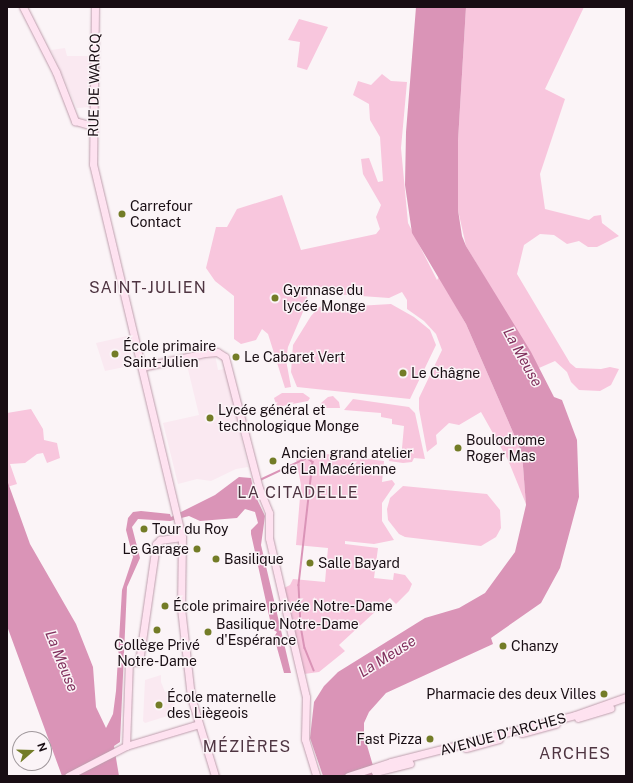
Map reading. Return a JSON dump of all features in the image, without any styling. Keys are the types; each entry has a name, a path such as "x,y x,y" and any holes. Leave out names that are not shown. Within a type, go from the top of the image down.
{"main road":[{"path":"22,7 56,72 75,121 94,126"},
{"name":"RUE DE WARCQ","path":"95,7 93,164 182,537 182,608 191,697 215,776"},
{"path":"142,367 216,352 226,357 259,488 269,513 269,538 300,677 306,696 305,738 316,776"},
{"path":"126,746 129,662 139,662 156,544 160,540 182,537"},
{"name":"AVENUE D'ARCHES","path":"379,768 575,715 626,697"},
{"name":"AVENUE D'ARCHES","path":"379,768 595,714 626,702"},
{"path":"68,776 126,746 199,724"},
{"path":"348,776 379,768"},
{"path":"362,776 379,768"}],"shaded area":[{"path":"466,7 584,7 545,89 565,99 540,174 545,209 589,220 594,216 601,215 602,223 619,236 597,247 588,247 579,241 567,244 554,235 540,234 524,245 517,274 570,363 576,368 601,369 610,367 619,369 611,385 600,391 579,390 571,382 567,372 555,361 539,368 466,246 458,210 458,141"},
{"path":"299,19 328,27 307,70 297,67 300,42 288,40"},
{"path":"65,48 67,56 90,56 90,107 77,108 51,50"},
{"path":"382,74 391,81 407,82 401,148 408,223 437,280 439,277 466,324 522,453 526,504 508,460 481,412 459,425 449,423 436,435 437,444 427,452 419,409 419,398 442,350 436,334 424,321 407,309 407,300 402,292 389,298 305,292 308,300 288,347 286,360 291,387 285,388 268,334 262,329 256,340 241,344 234,339 234,296 215,281 206,268 216,227 227,227 237,209 282,195 301,250 376,234 380,229 376,217 381,205 363,174 361,159 369,158 378,182 383,181 380,137 370,120 369,104 353,95 358,81 371,85"},
{"path":"331,304 357,306 391,304 414,317 430,330 436,345 410,399 297,387 291,372 293,345 311,316 319,307"},
{"name":"École primaire Saint-Julien","path":"127,336 134,365 105,371 96,343"},
{"name":"Lycée général et technologique Monge","path":"215,355 218,370 225,369 248,467 236,469 211,481 197,479 178,484 163,423 199,415 186,361"},
{"path":"282,393 303,393 310,398 308,401 277,407 274,398"},
{"path":"333,396 339,402 340,408 325,408 324,414 318,413 321,403 328,397"},
{"path":"353,399 409,407 415,413 425,459 414,458 412,462 403,463 389,461 389,457 401,459 404,426 392,424 392,419 381,417 381,413 344,410"},
{"path":"31,409 43,429 44,440 57,443 60,458 47,463 43,453 37,454 25,463 10,464 17,484 7,487 7,413"},
{"path":"310,452 384,461 382,482 392,480 395,484 382,503 382,521 394,540 374,544 345,541 345,544 378,548 374,578 393,580 394,573 405,575 412,584 409,591 396,604 390,598 339,645 345,651 319,672 304,674 284,588 290,585 293,579 325,582 328,548 296,545 301,485 296,459"},
{"path":"403,486 487,494 500,510 501,528 496,537 481,546 405,537 399,534 388,520 387,509 390,498"},
{"name":"École maternelle des Liègeois","path":"161,675 161,682 165,692 170,690 177,713 145,723 143,721 145,680"}],"water":[{"name":"La Meuse","path":"416,7 466,7 458,141 458,210 462,236 466,246 531,352 554,397 562,400 577,440 579,497 560,568 541,603 491,638 493,644 386,693 369,712 364,723 364,735 376,776 323,776 310,738 314,702 324,686 338,672 425,618 459,608 485,593 515,552 526,505 522,453 466,324 412,233 405,185 406,132"},
{"name":"La Meuse","path":"239,477 251,478 254,493 265,516 261,545 291,673 284,673 274,637 277,632 272,629 251,534 251,530 258,523 255,512 245,509 237,518 200,521 189,516 170,521 138,519 132,527 140,558 127,587 120,742 114,746 119,776 62,776 52,749 52,731 46,731 7,626 7,480 30,544 76,624 93,667 96,707 106,728 113,714 116,691 122,590 133,557 126,530 128,518 133,512 141,511 170,514 171,517 215,495"}],"waterway":[{"path":"260,480 307,458 313,462 299,585 301,626 305,648 314,670"},
{"path":"280,625 286,625"},
{"path":"293,625 301,626"}],"place":[{"name":"Carrefour Contact","path":"122,214"},
{"name":"Gymnase du lycée Monge","path":"275,298"},
{"name":"École primaire Saint-Julien","path":"115,354"},
{"name":"Le Cabaret Vert","path":"236,357"},
{"name":"Le Châgne","path":"403,373"},
{"name":"Lycée général et technologique Monge","path":"210,418"},
{"name":"Boulodrome Roger Mas","path":"458,448"},
{"name":"Ancien grand atelier de La Macérienne","path":"273,461"},
{"name":"Tour du Roy","path":"144,529"},
{"name":"Le Garage","path":"197,549"},
{"name":"Basilique","path":"216,559"},
{"name":"Salle Bayard","path":"310,563"},
{"name":"École primaire privée Notre-Dame","path":"165,606"},
{"name":"Collège Privé Notre-Dame","path":"157,630"},
{"name":"Basilique Notre-Dame d'Espérance","path":"208,632"},
{"name":"Chanzy","path":"503,646"},
{"name":"Pharmacie des deux Villes","path":"604,694"},
{"name":"École maternelle des Liègeois","path":"159,705"},
{"name":"Fast Pizza","path":"430,739"}],"district":[{"name":"SAINT-JULIEN","path":"148,288"},
{"name":"LA CITADELLE","path":"298,493"},
{"name":"MÉZIÈRES","path":"247,747"},
{"name":"ARCHES","path":"575,754"}]}
